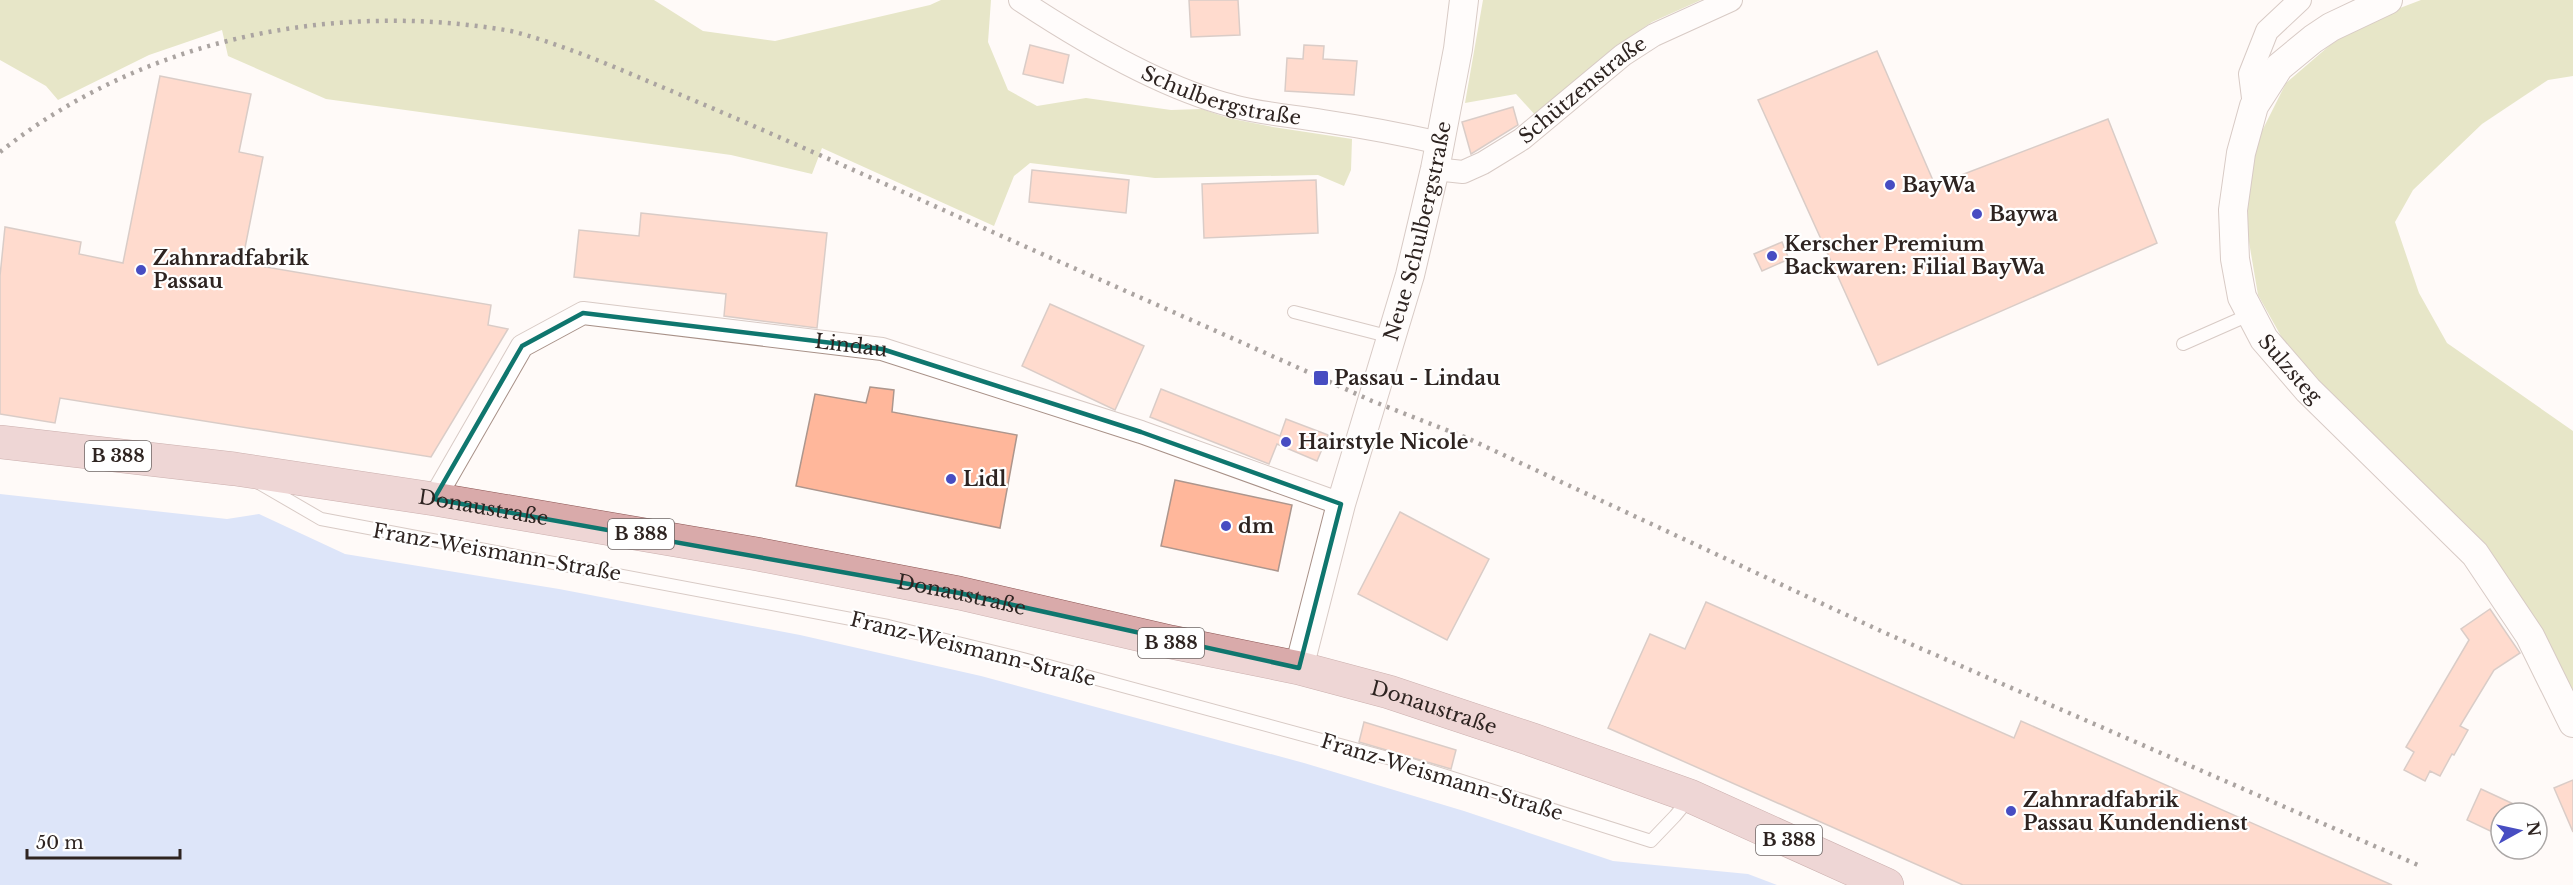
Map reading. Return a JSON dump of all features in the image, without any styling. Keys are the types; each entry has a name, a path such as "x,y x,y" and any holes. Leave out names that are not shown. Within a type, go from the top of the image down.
{"main road":[{"name":"Donaustraße","path":"0,442 235,469 434,499 757,554 959,593 1171,642 1299,668 1389,692 1690,796 1887,885"}],"street":[{"name":"Schulbergstraße","path":"1020,0 1047,18 1127,63 1210,100 1272,115 1372,128 1438,156"},
{"name":"Neue Schulbergstraße","path":"1299,668 1341,504 1393,338 1410,275 1438,156 1464,0"},
{"name":"Schützenstraße","path":"1438,156 1463,172 1483,163 1522,139 1623,55 1647,40 1731,0"},
{"path":"2254,106 2250,74 2267,31 2300,0"},
{"name":"Sulzsteg","path":"2388,0 2331,27 2313,39 2279,67 2254,106 2241,153 2233,210 2235,259 2242,297 2264,339 2308,390 2475,554 2530,636 2573,723"},
{"name":"Lindau","path":"434,499 522,346 583,313 882,349 1141,432 1341,504"}],"lane":[{"path":"1294,312 1393,338"},
{"path":"2183,344 2251,314"},
{"name":"Franz-Weismann-Straße","path":"235,469 321,519 888,626 1023,659 1399,761 1651,841 1690,796"}],"highlighted area":[{"path":"583,313 882,349 1141,432 1341,504 1299,668 959,593 434,499 522,346"}],"green space":[{"path":"0,0 654,0 703,31 775,41 930,5 941,0 991,0 988,42 1008,90 1037,106 1086,98 1171,110 1202,109 1228,118 1273,127 1352,139 1351,170 1344,186 1318,175 1155,178 1030,163 1014,176 994,226 822,148 812,174 731,155 326,99 228,56 222,30 149,55 58,100 46,86 0,60"},
{"path":"1483,0 1701,0 1652,22 1617,46 1537,117 1516,94 1465,103"},
{"path":"2421,0 2573,0 2573,76 2548,80 2482,124 2413,190 2395,222 2419,293 2447,343 2573,431 2573,706 2541,634 2299,368 2258,295 2247,230 2249,184 2258,139 2286,83 2329,46 2366,21"}],"water":[{"path":"0,494 227,519 259,514 345,554 559,589 800,635 981,676 1304,763 1464,811 1613,861 1748,874 1777,885 0,885"}],"building":[{"path":"1189,0 1238,0 1240,35 1191,37"},
{"path":"1030,45 1069,55 1063,83 1023,74"},
{"path":"1304,45 1324,46 1323,59 1357,61 1354,95 1285,91 1287,58 1303,59"},
{"name":"Baywa","path":"1877,51 1935,185 2108,119 2157,243 1878,365 1758,100"},
{"name":"Zahnradfabrik Passau","path":"160,76 251,94 239,152 263,157 242,263 491,305 488,325 508,329 431,457 60,398 55,423 0,414 0,276 5,227 81,242 79,254 123,263"},
{"path":"1513,107 1518,125 1471,154 1462,122"},
{"path":"1032,170 1129,180 1126,213 1029,202"},
{"path":"1316,180 1318,233 1204,238 1202,184"},
{"path":"641,213 827,233 817,328 724,316 726,294 574,277 579,230 639,236"},
{"name":"Kerscher Premium Backwaren: Filial BayWa","path":"1782,242 1789,259 1762,271 1754,254"},
{"path":"1050,304 1144,346 1115,410 1022,366"},
{"path":"870,387 894,390 892,412 1017,435 1000,528 796,486 815,394 866,403"},
{"path":"1161,389 1280,436 1286,419 1328,435 1317,461 1277,444 1269,464 1150,417"},
{"name":"dm","path":"1175,480 1292,505 1278,571 1161,546"},
{"path":"1400,512 1489,559 1447,640 1358,594"},
{"name":"Zahnradfabrik Passau Kundendienst","path":"1706,602 2014,738 2021,721 2392,885 1963,885 1608,728 1650,634 1685,649"},
{"path":"2490,609 2520,653 2494,670 2460,726 2468,730 2454,755 2452,754 2440,776 2430,771 2425,781 2404,770 2414,752 2406,747 2469,640 2461,629"},
{"path":"1364,722 1456,750 1451,769 1359,742"},
{"path":"2573,780 2573,832 2554,788"},
{"path":"2481,789 2507,801 2489,801 2489,830 2467,820"}],"railway":[{"path":"0,152 55,113 115,81 177,56 242,37 309,26 376,21 444,23 511,31 530,36 603,63 721,112 1372,401 1467,438 1883,632 2418,865"}],"place":[{"name":"BayWa","path":"1890,185"},
{"name":"Baywa","path":"1977,214"},
{"name":"Kerscher Premium Backwaren: Filial BayWa","path":"1772,256"},
{"name":"Zahnradfabrik Passau","path":"141,270"},
{"name":"Passau - Lindau","path":"1321,378"},
{"name":"Hairstyle Nicole","path":"1286,442"},
{"name":"Lidl","path":"951,479"},
{"name":"dm","path":"1226,526"},
{"name":"Zahnradfabrik Passau Kundendienst","path":"2011,811"}]}
